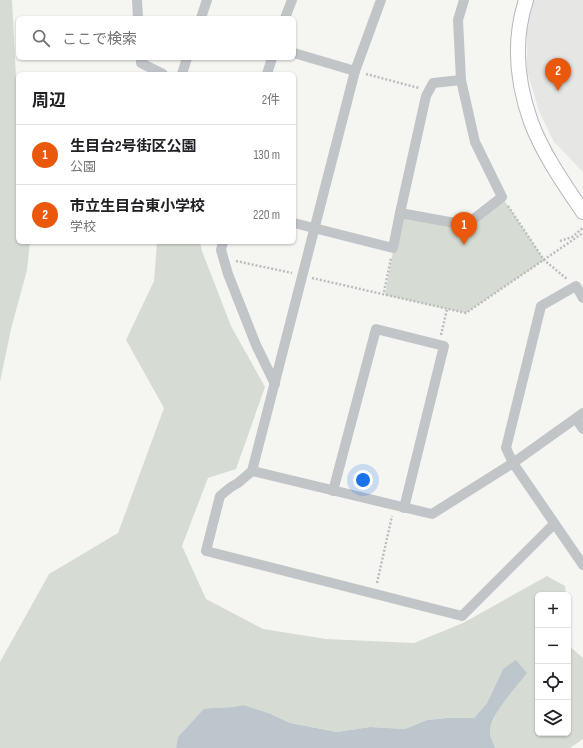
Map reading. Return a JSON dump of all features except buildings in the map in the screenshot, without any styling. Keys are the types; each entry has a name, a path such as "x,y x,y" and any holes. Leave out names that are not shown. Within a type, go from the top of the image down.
{"street":[{"path":"137,0 138,16"},
{"path":"202,16 207,0"},
{"path":"286,16 292,0"},
{"path":"381,0 355,72 252,471 220,496 206,551 462,616 554,524"},
{"path":"400,213 466,225 502,197 475,142 461,80 458,20 464,0"},
{"path":"526,0 522,10 518,38 518,65 523,94 532,123 544,151 583,212"},
{"path":"296,54 355,72"},
{"path":"141,60 141,63 159,72"},
{"path":"183,72 186,60"},
{"path":"268,72 271,60"},
{"path":"296,223 393,248 426,96 433,83 461,80"},
{"path":"222,244 221,250 228,274 256,345 275,384"},
{"path":"583,298 576,286 541,306 506,448 513,463 583,565"},
{"path":"333,491 376,329 444,346 400,507"},
{"path":"252,471 432,514 513,463 579,416 583,429"}],"path":[{"path":"355,72 429,90"},
{"path":"502,197 544,260 576,286"},
{"path":"560,242 572,237 583,228"},
{"path":"224,259 302,275 466,313 583,232"},
{"path":"384,292 393,248"},
{"path":"438,345 447,309"},
{"path":"374,593 400,507"}],"shaded area":[{"path":"0,0 12,0 16,77 16,244 30,244 27,270 11,329 0,382"},
{"path":"533,0 583,0 583,172 554,142 539,111 527,71 527,30"},
{"path":"502,197 544,260 466,313 385,295 400,213 466,225"},
{"path":"157,244 200,244 231,326 265,387 236,469 208,478 182,546 206,599 263,629 326,639 414,643 463,623 547,576 565,586 566,592 535,592 535,736 571,736 571,648 583,658 583,739 570,748 495,748 489,733 490,726 498,710 503,669 487,703 474,718 427,720 405,729 370,727 337,732 290,723 271,714 244,705 213,708 178,737 176,748 0,748 0,662 49,574 118,533 164,408 126,340 154,281"},
{"path":"516,660 527,673 504,702 493,719 490,727 490,733 495,748 176,748 178,737 204,709 213,708 244,705 271,714 290,723 337,732 370,727 405,729 427,720 474,718 487,703 503,669"}],"place":[{"name":"市立生目台東小学校","path":"558,91"},
{"name":"生目台2号街区公園","path":"464,245"}]}
